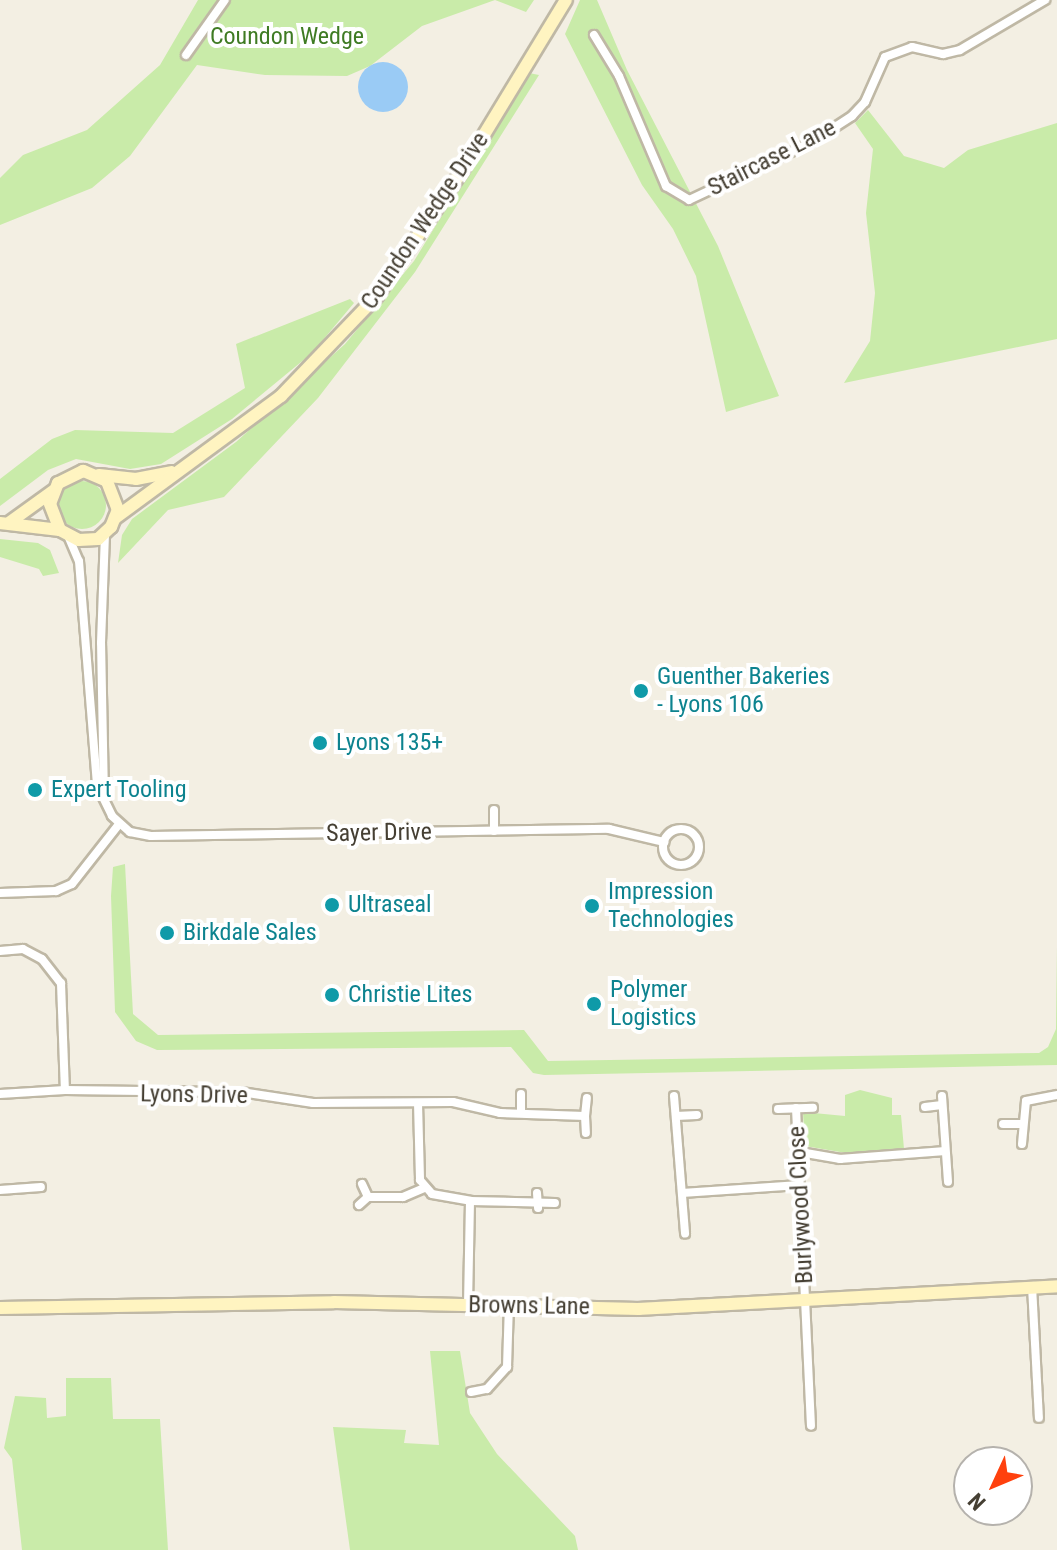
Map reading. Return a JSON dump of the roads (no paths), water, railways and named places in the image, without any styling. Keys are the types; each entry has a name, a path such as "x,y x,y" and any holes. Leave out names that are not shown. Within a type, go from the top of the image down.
{"main road":[{"name":"Coundon Wedge Drive","path":"5,522 89,541 105,534 115,518 174,471 225,440 281,396 377,296 462,171 566,0"},
{"name":"Coundon Wedge Drive","path":"5,522 53,491 74,472 136,479 174,471"},
{"path":"99,475 115,491 115,518"},
{"path":"53,491 50,514 64,534"},
{"name":"Browns Lane","path":"0,1308 468,1304 639,1309 1057,1286"}],"street":[{"path":"186,55 225,0"},
{"name":"Staircase Lane","path":"594,35 619,76 666,186 689,200 812,142 852,116 865,102 885,57 912,47 943,54 960,50 1045,0"},
{"path":"0,893 56,891 72,884 119,824 105,806 94,760 79,561 64,534"},
{"path":"105,534 101,643 105,806"},
{"path":"494,810 494,831"},
{"name":"Sayer Drive","path":"119,824 151,836 609,829 664,842"},
{"path":"685,830 698,840 698,853 690,863 678,865 665,855 664,842 674,831 685,830"},
{"path":"0,951 23,949 42,959 61,983 65,1090"},
{"name":"Lyons Drive","path":"0,1094 65,1090 418,1103 585,1116"},
{"path":"521,1094 521,1113"},
{"path":"1022,1144 1021,1124 1026,1101 1057,1095"},
{"path":"674,1096 685,1234"},
{"path":"586,1133 587,1098"},
{"path":"925,1107 942,1101 948,1182"},
{"path":"418,1103 424,1188"},
{"name":"Burlywood Close","path":"796,1108 811,1426"},
{"name":"Burlywood Close","path":"778,1109 813,1108"},
{"path":"676,1116 697,1115"},
{"path":"1003,1124 1021,1124"},
{"path":"800,1152 840,1159 945,1151"},
{"path":"362,1184 368,1197"},
{"path":"682,1193 800,1185"},
{"path":"0,1190 41,1187"},
{"path":"359,1205 368,1197 403,1197 424,1188"},
{"path":"424,1188 442,1198 555,1203"},
{"path":"468,1304 470,1201"},
{"path":"1032,1286 1039,1418"},
{"path":"471,1392 487,1389 507,1367 509,1305"}],"water":[{"path":"383,62 401,69 408,87 401,105 383,112 365,105 358,87 365,69"}],"place":[{"name":"Guenther Bakeries - Lyons 106","path":"641,691"},
{"name":"Lyons 135+","path":"320,743"},
{"name":"Expert Tooling","path":"35,790"},
{"name":"Ultraseal","path":"332,905"},
{"name":"Impression Technologies","path":"592,906"},
{"name":"Birkdale Sales","path":"167,933"},
{"name":"Christie Lites","path":"332,995"},
{"name":"Polymer Logistics","path":"594,1004"}],"park label":[{"name":"Coundon Wedge","path":"287,37"}]}
